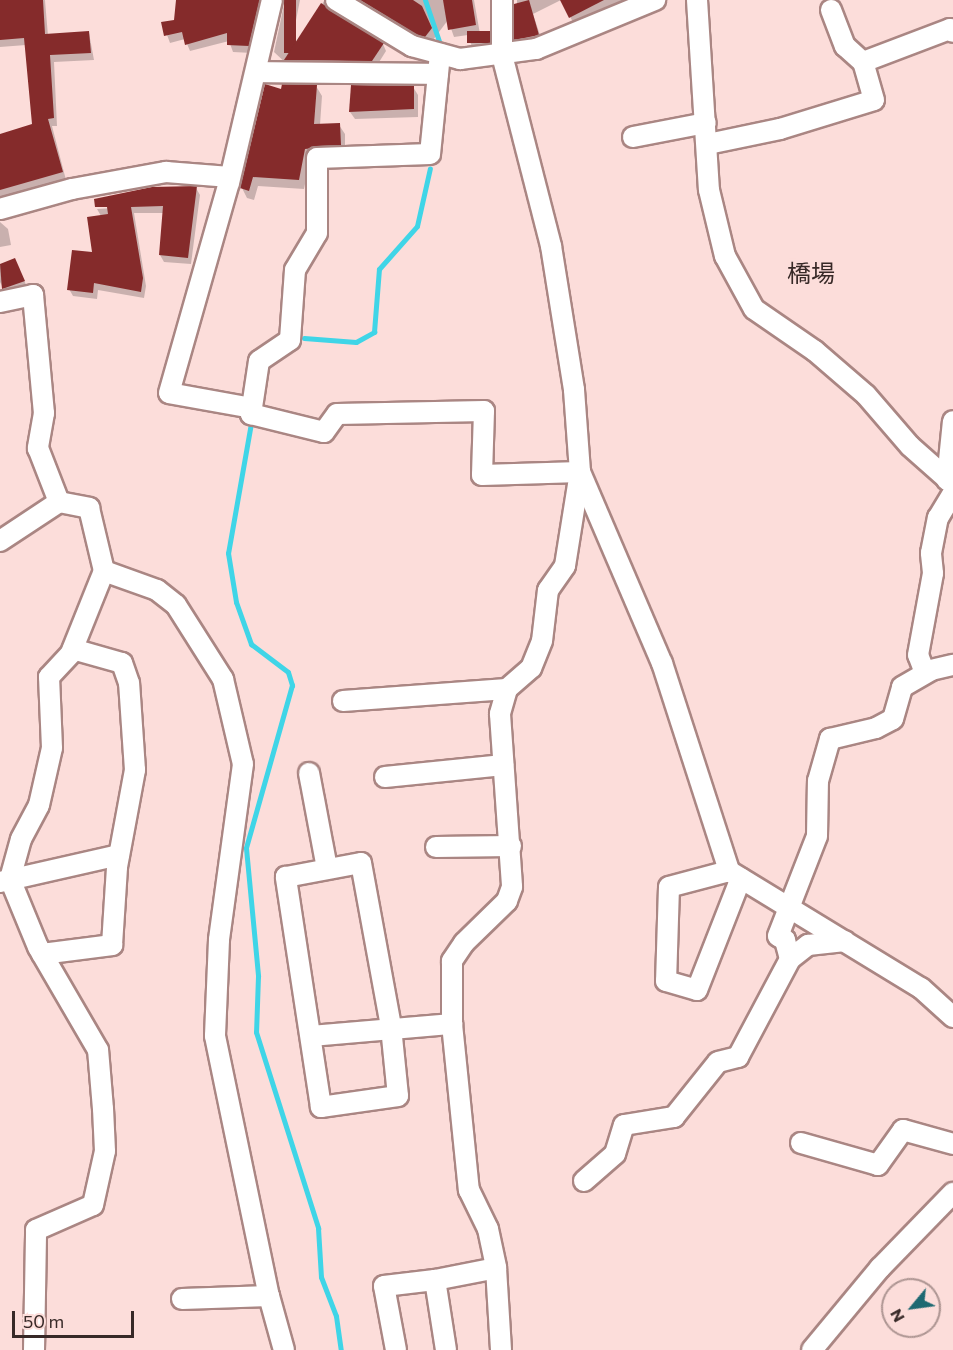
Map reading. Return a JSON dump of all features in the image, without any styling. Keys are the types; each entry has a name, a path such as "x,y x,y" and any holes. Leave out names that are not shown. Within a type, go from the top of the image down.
{"street":[{"path":"252,408 169,393 230,177 272,0"},
{"path":"336,0 412,46 460,59 536,49 648,1"},
{"path":"501,1350 496,1268 488,1229 469,1190 452,1024 452,961 464,943 507,901 512,887 511,846 500,714 507,689 531,668 542,641 548,590 565,566 580,472 574,390 551,246 502,55 502,0"},
{"path":"697,0 708,144 709,190 725,256 754,309 815,351 866,395 910,446 951,486"},
{"path":"708,144 780,129 874,100 863,62 845,46 831,10"},
{"path":"863,62 950,29 953,32"},
{"path":"440,54 430,154 317,158 317,233 296,270 290,340 260,361 251,414 324,432 337,414 396,410 484,411 482,475 580,472"},
{"path":"256,72 438,74"},
{"path":"633,137 706,123"},
{"path":"0,209 72,189 166,172 230,177"},
{"path":"0,303 33,295 44,413 38,448 60,502"},
{"path":"925,673 918,655 933,573 931,553 938,518 951,486 953,421"},
{"path":"580,472 662,663 735,874 698,990 666,981 669,887 735,874 921,988 953,1017"},
{"path":"0,541 60,502 89,508 104,571 73,649 49,677 52,748 39,806 21,839 5,880 42,954 98,1050 105,1151 93,1205 36,1230 34,1350"},
{"path":"104,571 157,590 176,605 224,679 243,764 219,940 215,1036 269,1296 284,1350"},
{"path":"42,954 112,945 119,855 135,770 129,683 122,663 73,649"},
{"path":"790,959 785,940 778,936 817,836 818,781 830,739 876,728 893,719 902,687 940,666 953,665"},
{"path":"343,701 507,689"},
{"path":"385,777 503,765"},
{"path":"309,773 327,868"},
{"path":"436,847 511,846"},
{"path":"5,880 119,855"},
{"path":"361,863 391,1027 398,1096 321,1107 286,877 327,868 361,863"},
{"path":"584,1181 615,1154 624,1125 674,1117 718,1062 738,1057 790,959 808,945 844,941"},
{"path":"311,1036 391,1027 452,1024"},
{"path":"801,1143 878,1165 903,1130 953,1144"},
{"path":"812,1350 880,1268 953,1193"},
{"path":"396,1350 384,1286 435,1280 496,1268"},
{"path":"435,1280 446,1350"},
{"path":"182,1299 269,1296"}],"building":[{"path":"0,0 43,0 45,34 89,31 91,53 50,55 54,118 48,119 63,172 0,190 0,134 32,124 24,38 0,40"},
{"path":"176,0 260,0 249,46 227,45 227,33 185,45 182,32 164,36 161,22 174,20"},
{"path":"284,0 296,0 296,53 284,53"},
{"path":"360,0 413,0 422,6 432,28 425,37 417,35"},
{"path":"443,0 472,0 476,25 448,30"},
{"path":"529,0 539,35 514,40 514,4"},
{"path":"560,0 604,0 569,18"},
{"path":"321,3 384,43 372,61 284,60"},
{"path":"467,31 490,31 490,43 467,43"},
{"path":"265,84 281,89 282,84 317,85 314,124 340,123 341,145 305,149 299,180 253,177 249,191 240,188"},
{"path":"351,85 414,86 414,109 349,112"},
{"path":"197,186 188,258 159,255 163,206 131,207 143,278 141,292 94,283 93,293 67,290 72,250 92,252 87,217 108,214 107,207 95,207 94,199 152,187"},
{"path":"15,258 25,281 2,289 0,264"}],"waterway":[{"path":"425,0 440,44"},
{"path":"304,338 356,342 374,332 379,269 417,226 430,168"},
{"path":"251,423 228,553 236,602 251,644 288,672 292,685 246,848 258,976 256,1032 318,1228 321,1277 336,1316 341,1350"}],"district":[{"name":"橋場","path":"811,273"}]}
